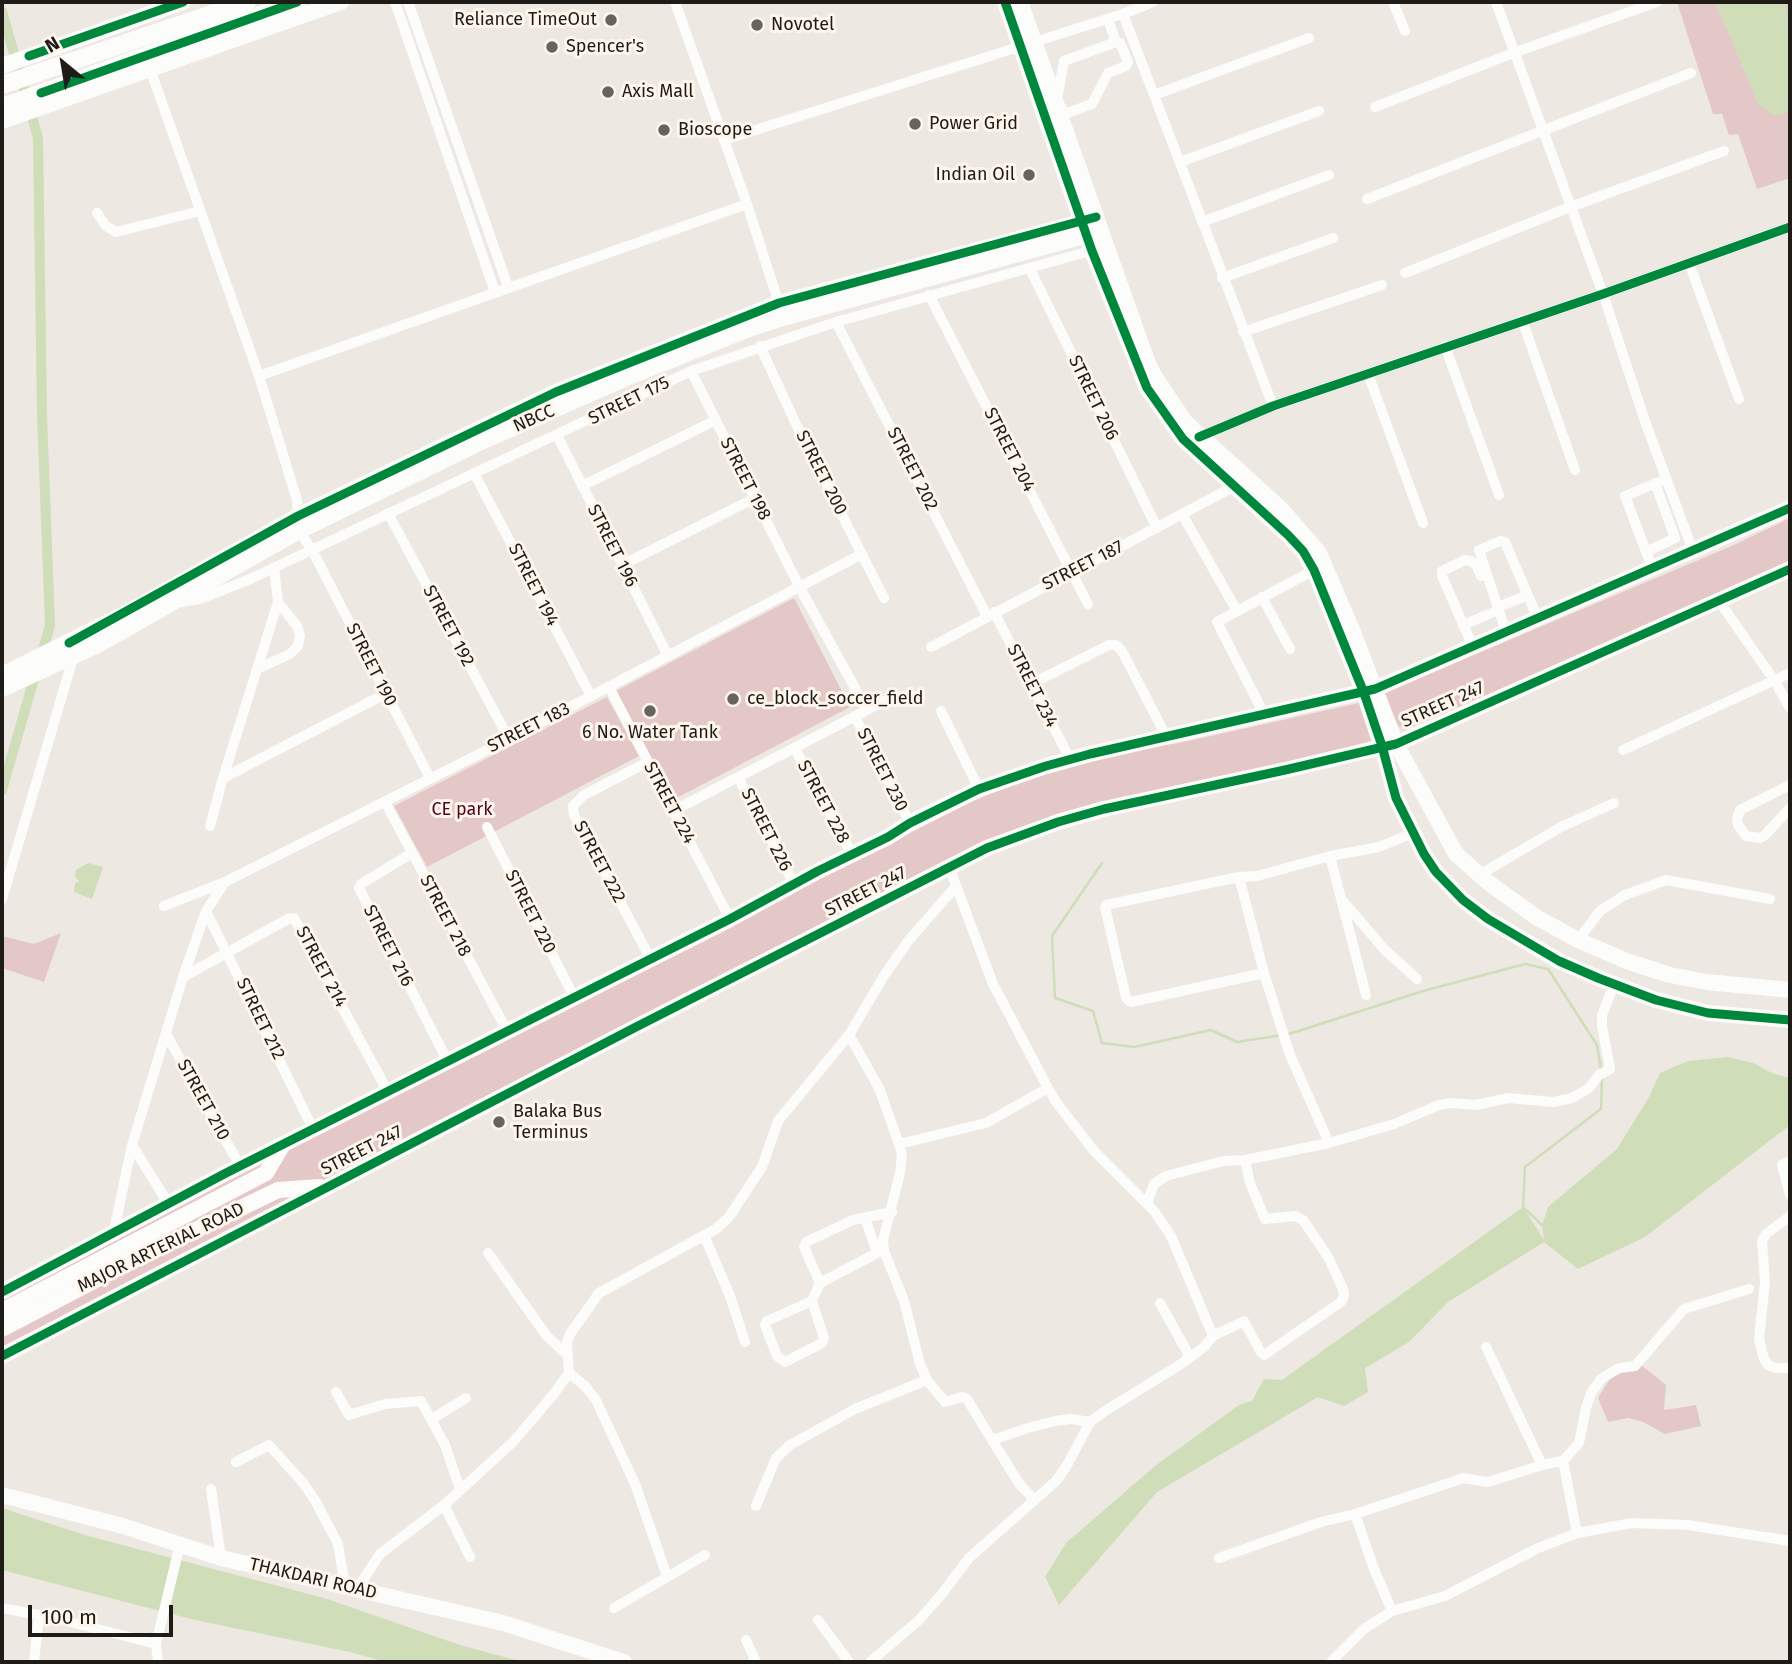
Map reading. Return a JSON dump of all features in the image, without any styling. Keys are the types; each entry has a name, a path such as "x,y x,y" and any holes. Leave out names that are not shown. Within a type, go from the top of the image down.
{"main road":[{"path":"2,85 247,2"},
{"path":"4,113 297,2"}],"street":[{"path":"2,66 137,9 183,2"},
{"path":"40,100 150,69 341,2"},
{"path":"395,2 495,292"},
{"path":"408,2 508,287"},
{"path":"675,2 747,204 781,311"},
{"path":"1005,2 1027,44 1147,388 1183,439 1303,551 1370,691"},
{"path":"1020,2 1027,44"},
{"path":"724,140 1108,19 1123,14 1134,5 1153,2"},
{"path":"1393,2 1405,31"},
{"path":"1496,2 1603,294 1661,481 1675,538 1646,552"},
{"path":"1375,107 1514,53 1657,2"},
{"path":"1123,14 1273,406"},
{"path":"1108,19 1116,42 1120,43 1128,62 1126,66 1108,73 1092,104 1067,113 1063,111 1057,99 1064,61 1116,42"},
{"path":"1154,95 1309,38"},
{"path":"2,900 71,652 298,523 297,500 259,376 150,69"},
{"path":"1367,199 1691,73"},
{"path":"1180,162 1319,111"},
{"path":"1405,273 1570,207 1724,151"},
{"path":"1202,222 1329,175"},
{"path":"259,376 747,204"},
{"path":"97,213 106,226 116,232 200,211"},
{"path":"1199,437 1273,406 1603,294 1790,227"},
{"path":"1094,234 1151,369 1166,396 1199,437 1282,510 1312,542 1325,565 1389,745 1396,798 1436,872 1463,900 1488,919 1554,958 1590,975 1656,999 1708,1013 1790,1020"},
{"name":"STREET 175","path":"171,604 200,599 274,568 691,371 836,322 1030,269 1094,234"},
{"name":"NBCC","path":"23,672 71,652 98,645 171,604 298,523 631,376 749,329 781,311 1094,234"},
{"path":"1222,278 1333,238"},
{"path":"1689,263 1740,399"},
{"name":"STREET 206","path":"1030,269 1157,528"},
{"path":"1243,332 1382,285"},
{"name":"STREET 204","path":"929,295 1088,604"},
{"path":"1522,320 1575,470"},
{"name":"STREET 202","path":"836,322 991,614"},
{"name":"STREET 200","path":"760,346 795,422 884,598"},
{"path":"1445,346 1499,495"},
{"name":"STREET 198","path":"691,371 799,586"},
{"path":"1368,374 1423,523"},
{"path":"582,486 716,419"},
{"name":"STREET 196","path":"557,435 668,656"},
{"name":"STREET 194","path":"474,473 591,696"},
{"path":"1661,481 1693,551"},
{"path":"1653,570 1625,496 1661,481"},
{"name":"STREET 187","path":"930,647 1235,486"},
{"path":"622,565 755,498"},
{"path":"2,1292 284,1143 730,919 979,789 1070,759 1370,691 1653,570 1790,508"},
{"name":"STREET 192","path":"388,513 509,739"},
{"path":"1182,514 1237,611"},
{"name":"STREET 190","path":"298,523 430,778"},
{"path":"1504,633 1479,550 1500,541 1505,542 1538,619"},
{"name":"STREET 183","path":"114,1231 132,1145 183,977 206,911 225,883 509,739 862,554"},
{"path":"1473,647 1442,571 1465,560 1476,565 1496,610"},
{"path":"210,826 278,602 274,568"},
{"name":"STREET 247","path":"2,1356 987,848 1069,818 1389,745 1790,569"},
{"path":"1265,716 1217,622 1314,570"},
{"name":"STREET 230","path":"799,586 867,710"},
{"path":"1463,625 1528,595"},
{"path":"1262,597 1290,649"},
{"path":"1719,601 1774,680 1790,708"},
{"path":"257,669 290,654 298,646 300,636 297,626 278,602"},
{"name":"STREET 234","path":"991,614 1070,759"},
{"path":"1031,684 1109,645 1115,645 1122,651 1167,738"},
{"path":"2,675 23,672"},
{"path":"2,689 23,672"},
{"path":"1623,750 1790,673"},
{"name":"STREET 224","path":"608,687 730,919"},
{"path":"223,778 385,695"},
{"path":"673,811 894,695"},
{"path":"941,711 979,789"},
{"name":"STREET 230","path":"855,717 910,823"},
{"path":"1389,745 1456,854 1479,875 1536,917 1578,940 1670,975 1707,982 1790,990"},
{"name":"STREET 228","path":"795,749 852,855"},
{"name":"STREET 222","path":"648,762 584,795 573,806 574,815 650,958"},
{"name":"STREET 226","path":"738,777 794,884"},
{"path":"1790,785 1740,810 1738,825 1746,836 1760,838 1790,808"},
{"name":"STREET 218","path":"385,802 507,1031"},
{"path":"1479,875 1561,827 1614,803"},
{"name":"STREET 220","path":"487,827 574,997"},
{"path":"1264,973 1135,1002 1129,1001 1126,998 1106,905 1239,877 1257,876 1330,856 1379,847 1413,833"},
{"name":"STREET 216","path":"412,853 361,884 359,888 447,1060"},
{"path":"1330,856 1366,995"},
{"path":"949,867 993,984 1048,1088 1094,1151 1147,1203 1171,1236 1213,1336"},
{"path":"1239,877 1264,973 1284,1035 1329,1143"},
{"path":"1578,940 1600,911 1625,895 1666,880 1770,899"},
{"path":"164,906 225,883"},
{"path":"351,1588 385,1549 444,1505 513,1442 569,1373 567,1342 570,1334 599,1293 704,1235 729,1217 762,1167 778,1121 849,1035 885,974 909,940 956,886"},
{"path":"1342,899 1385,950 1417,979"},
{"name":"STREET 212","path":"206,911 313,1129"},
{"name":"STREET 214","path":"183,977 227,951 294,918 388,1092"},
{"path":"1590,975 1603,950"},
{"path":"1147,1203 1154,1184 1166,1176 1223,1161 1245,1160 1329,1143 1394,1124 1439,1105 1476,1105 1508,1098 1553,1102 1567,1100 1589,1087 1611,1065 1605,1048 1602,1016 1614,984"},
{"name":"STREET 210","path":"166,1034 240,1166"},
{"path":"849,1035 878,1088 900,1144 900,1174 883,1240 884,1251 904,1301 920,1364 944,1402 962,1396 967,1399 1020,1485 1035,1500"},
{"path":"900,1144 986,1123 1048,1088"},
{"name":"MAJOR ARTERIAL ROAD","path":"2,1311 266,1173 284,1143"},
{"path":"132,1145 168,1203"},
{"path":"870,1662 918,1621 969,1558 1062,1473 1090,1422 1158,1380 1210,1342 1213,1336 1244,1321 1264,1355 1341,1301 1344,1296 1343,1289 1328,1257 1303,1220 1295,1216 1265,1219 1250,1183 1245,1160"},
{"path":"1790,1161 1782,1165 1790,1195"},
{"name":"MAJOR ARTERIAL ROAD","path":"2,1329 132,1261 278,1190 327,1187"},
{"path":"820,1283 804,1244 821,1233 853,1220 891,1212"},
{"path":"1790,1216 1766,1234 1762,1241 1765,1282 1759,1339 1768,1365 1790,1368"},
{"path":"812,1301 767,1321 765,1325 778,1356 785,1362 822,1343 824,1338 812,1301 820,1283 877,1253 865,1218"},
{"path":"704,1235 730,1296 745,1342"},
{"path":"488,1253 545,1335 567,1354"},
{"path":"1219,1558 1321,1522 1355,1514 1463,1478 1488,1482 1563,1461 1579,1443 1591,1393 1601,1379 1619,1368 1634,1366 1684,1309 1749,1289"},
{"path":"1160,1303 1190,1357"},
{"path":"1486,1347 1542,1465"},
{"path":"569,1373 585,1385 596,1400 635,1484 667,1576"},
{"path":"756,1506 770,1469 781,1451 855,1409 928,1380"},
{"path":"336,1392 349,1415 385,1404 416,1400 424,1404 450,1458 460,1489"},
{"path":"432,1419 466,1398"},
{"path":"992,1440 1055,1421 1071,1419 1090,1422"},
{"path":"236,1462 269,1445 304,1484 338,1545 351,1588"},
{"path":"1563,1461 1577,1533"},
{"path":"211,1489 221,1558"},
{"name":"THAKDARI ROAD","path":"2,1495 122,1526 179,1550 503,1623 624,1662"},
{"path":"444,1505 470,1557"},
{"path":"1355,1514 1392,1611"},
{"path":"1331,1662 1364,1629 1392,1611 1446,1596 1538,1548 1577,1533 1632,1523 1688,1525 1790,1541"},
{"path":"158,1662 156,1644 179,1550"},
{"path":"614,1608 705,1555"},
{"path":"2,1608 156,1644"},
{"path":"34,1662 40,1615"},
{"path":"818,1620 849,1662"},
{"path":"746,1640 756,1662"}],"green space":[{"path":"1677,2 1790,2 1790,178 1757,189 1738,134 1729,135 1722,114 1713,114"},
{"path":"1790,518 1790,563 1427,721 1404,730 1398,726 1384,693 1734,545"},
{"name":"ce_block_soccer_field","path":"794,598 850,707 673,800 616,691"},
{"name":"CE park","path":"607,697 639,756 427,867 394,806"},
{"path":"1359,703 1371,741 1239,775 1075,810 2,1347 2,1299 104,1243 975,800 1032,778 1125,752 1184,742"},
{"path":"61,933 44,982 2,968 2,936 34,944"},
{"path":"1641,1365 1666,1385 1664,1410 1696,1405 1701,1426 1665,1434 1643,1422 1628,1418 1608,1422 1598,1398 1611,1377"}],"shaded area":[{"path":"1715,2 1785,2 1790,29 1790,109 1782,115 1773,115 1758,104"},
{"path":"88,863 103,867 92,899 74,892 75,884 79,881 75,877 76,870"},
{"path":"1728,1057 1753,1063 1774,1074 1790,1078 1790,1125 1645,1237 1578,1269 1544,1242 1448,1302 1409,1342 1365,1368 1368,1392 1344,1406 1318,1397 1157,1492 1059,1605 1045,1577 1066,1543 1155,1466 1239,1405 1252,1401 1264,1379 1282,1380 1523,1207 1544,1240 1542,1225 1548,1207 1617,1149 1649,1097 1660,1073 1688,1061"},
{"path":"2,1508 88,1536 324,1598 460,1645 523,1662 386,1662 195,1620 2,1570"}],"waterway":[{"path":"2,11 38,138 42,415 50,625 41,657"},
{"path":"2,790 36,672"},
{"path":"1102,863 1052,936 1055,998 1093,1011 1102,1043 1134,1047 1211,1030 1237,1042 1282,1035"},
{"path":"1289,1034 1423,991 1525,964 1548,969 1597,1045 1601,1069"},
{"path":"1542,1225 1523,1207 1525,1167 1601,1109 1602,1076"}],"cycle path":[{"path":"29,56 183,2"},
{"path":"41,93 297,2"},
{"path":"1005,2 1092,251 1147,388 1183,439 1303,551 1314,570 1364,693 1396,798 1436,872 1463,900 1488,919 1559,961 1598,978 1656,1000 1708,1013 1790,1020"},
{"path":"69,643 298,516 556,392 779,303 1096,217"},
{"path":"1199,437 1273,406 1603,294 1790,227"},
{"path":"2,1292 226,1173 730,919 979,789 1090,754 1375,689 1790,508"},
{"path":"2,1356 987,848 1058,822 1104,809 1396,744 1790,569"}],"place":[{"name":"Reliance TimeOut","path":"611,20"},
{"name":"Novotel","path":"757,25"},
{"name":"Spencer's","path":"552,47"},
{"name":"Axis Mall","path":"608,92"},
{"name":"Power Grid","path":"915,124"},
{"name":"Bioscope","path":"664,130"},
{"name":"Indian Oil","path":"1029,175"},
{"name":"ce_block_soccer_field","path":"733,699"},
{"name":"6 No. Water Tank","path":"650,711"},
{"name":"Balaka Bus Terminus","path":"499,1122"}]}
